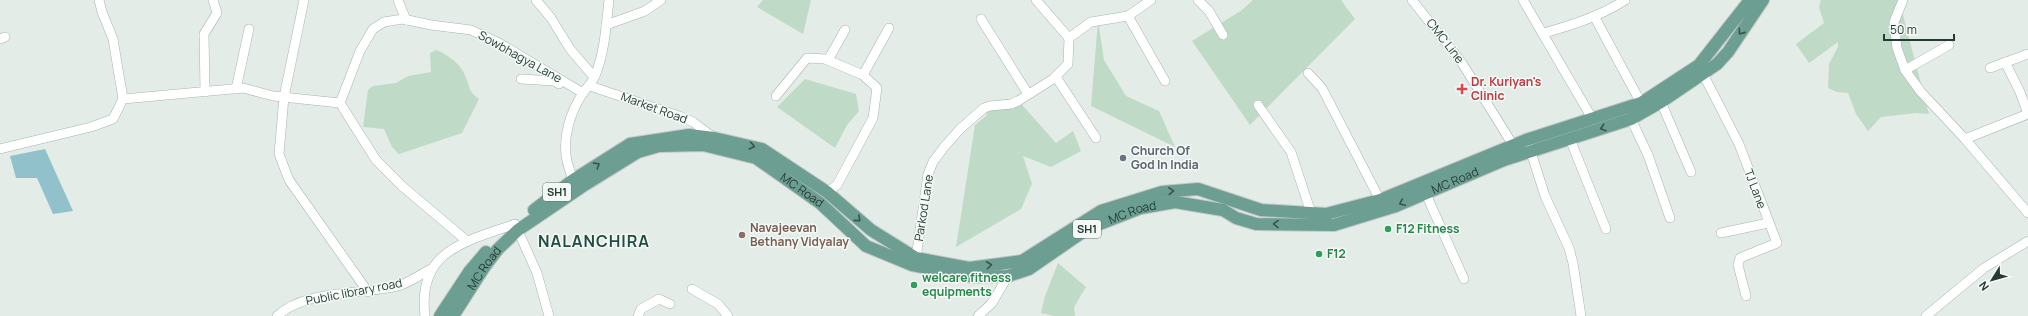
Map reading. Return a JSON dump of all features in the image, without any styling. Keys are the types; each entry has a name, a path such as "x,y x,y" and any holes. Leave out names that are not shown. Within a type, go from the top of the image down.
{"main road":[{"name":"MC Road","path":"574,186 638,152 659,146 703,145 714,147 756,158 820,203 866,246 912,265 975,277 1008,276 1029,269 1087,229 1141,208 1175,202 1223,210 1236,218 1256,224 1334,225 1396,206 1425,192 1525,154 1631,119 1660,102 1701,70 1750,0"},
{"name":"MC Road","path":"440,316 469,272 502,234 516,227 630,144 689,135 714,138 762,149 827,192 871,230 916,258 968,268 1022,261 1101,211 1162,192 1198,189 1261,210 1326,214 1380,200 1526,140 1594,120 1641,103 1701,70 1717,64 1728,52 1763,0"},
{"name":"MC Road","path":"453,316 485,266 516,227"}],"street":[{"path":"0,149 91,128 113,119 123,99 114,39 102,12 99,0"},
{"path":"205,92 204,34 217,13 213,0"},
{"path":"304,0 284,97 279,154 289,180 368,292"},
{"path":"340,103 360,52 374,29 384,22 404,19 398,0"},
{"path":"536,0 551,18 570,49 594,77"},
{"path":"574,186 567,159 566,142 570,120 582,95 590,86 594,77 605,42 609,0"},
{"path":"606,25 645,11 661,0"},
{"path":"1036,0 1069,38 1091,22 1128,16 1151,0"},
{"path":"1198,0 1209,11 1223,35"},
{"path":"1523,0 1594,120"},
{"path":"1544,34 1594,16 1613,8 1625,0"},
{"path":"1903,0 1894,22 1897,48 1905,70 1921,92 1965,139 2028,213"},
{"name":"CMC Line","path":"1415,1 1462,63 1513,145 1525,154"},
{"path":"1128,16 1165,81"},
{"path":"1594,16 1641,103"},
{"name":"Sowbhagya Lane","path":"404,19 431,25 471,30 499,43 582,95"},
{"path":"982,19 1028,94"},
{"path":"863,74 889,28"},
{"path":"236,89 249,29"},
{"path":"828,60 845,30"},
{"name":"Parkod Lane","path":"916,258 928,174 932,162 960,128 984,108 1011,104 1056,77 1068,64 1069,38"},
{"path":"1905,70 1949,45"},
{"path":"1990,68 2028,54"},
{"path":"776,96 807,58 828,60 863,74 877,88 873,118 837,185 827,192"},
{"path":"1965,139 2028,114 2020,92 2006,62"},
{"name":"TJ Lane","path":"1701,70 1739,144 1768,223 1777,243 1742,256 1738,263 1746,296"},
{"path":"1308,73 1322,88 1380,200"},
{"path":"1056,77 1096,138"},
{"path":"521,79 554,80 582,95"},
{"name":"Market Road","path":"590,86 679,116 693,122 714,138"},
{"path":"123,99 243,88 284,97 340,103"},
{"path":"1660,102 1691,172"},
{"path":"340,103 376,160 402,186 467,241"},
{"path":"1258,105 1291,152 1311,213"},
{"path":"1631,119 1650,161 1670,218"},
{"path":"1570,139 1606,229"},
{"path":"1526,140 1525,154 1568,248 1574,270 1581,316"},
{"path":"1425,192 1464,279"},
{"path":"1721,233 1768,223"},
{"path":"425,316 424,301 431,269 442,255 467,241 516,227 537,273 549,316"},
{"path":"1926,316 1984,268 2028,241"},
{"name":"Public library road","path":"277,316 281,312 308,299 368,292 400,286 431,269"},
{"path":"978,316 992,303 1008,276"},
{"path":"692,289 718,304 728,316"},
{"path":"638,316 641,309 659,299 670,304"}],"green space":[{"path":"763,0 811,0 803,34 757,7"},
{"path":"1253,0 1341,0 1355,19 1250,125 1192,41 1242,10"},
{"path":"1821,0 1899,0 1929,114 1916,113 1881,117 1868,131 1856,114 1848,93 1837,92 1828,88 1829,64 1838,47 1838,42 1809,63 1796,44 1824,23 1819,7"},
{"path":"1098,20 1104,60 1126,96 1159,111 1175,147 1091,106"},
{"path":"436,50 446,55 458,65 464,73 471,92 479,99 462,133 399,154 392,147 384,129 363,127 368,90 373,86 396,83 408,76 431,72 430,53"},
{"path":"805,79 856,94 859,111 847,125 835,148 777,107"},
{"path":"1017,99 1056,143 1073,131 1081,151 1051,167 1023,156 1032,184 1021,209 956,247 975,125 986,116 990,103 997,100"},
{"path":"1058,263 1086,287 1074,307 1075,316 1054,316 1041,313 1045,296"}],"water":[{"path":"45,149 73,211 53,214 37,178 16,178 10,156"}],"place":[{"name":"Dr. Kuriyan's Clinic","path":"1462,89"},
{"name":"Church Of God In India","path":"1123,158"},
{"name":"F12 Fitness","path":"1388,229"},
{"name":"Navajeevan Bethany Vidyalay","path":"742,235"},
{"name":"F12","path":"1319,254"},
{"name":"welcare fitness equipments","path":"914,285"}],"district":[{"name":"NALANCHIRA","path":"594,241"}]}
